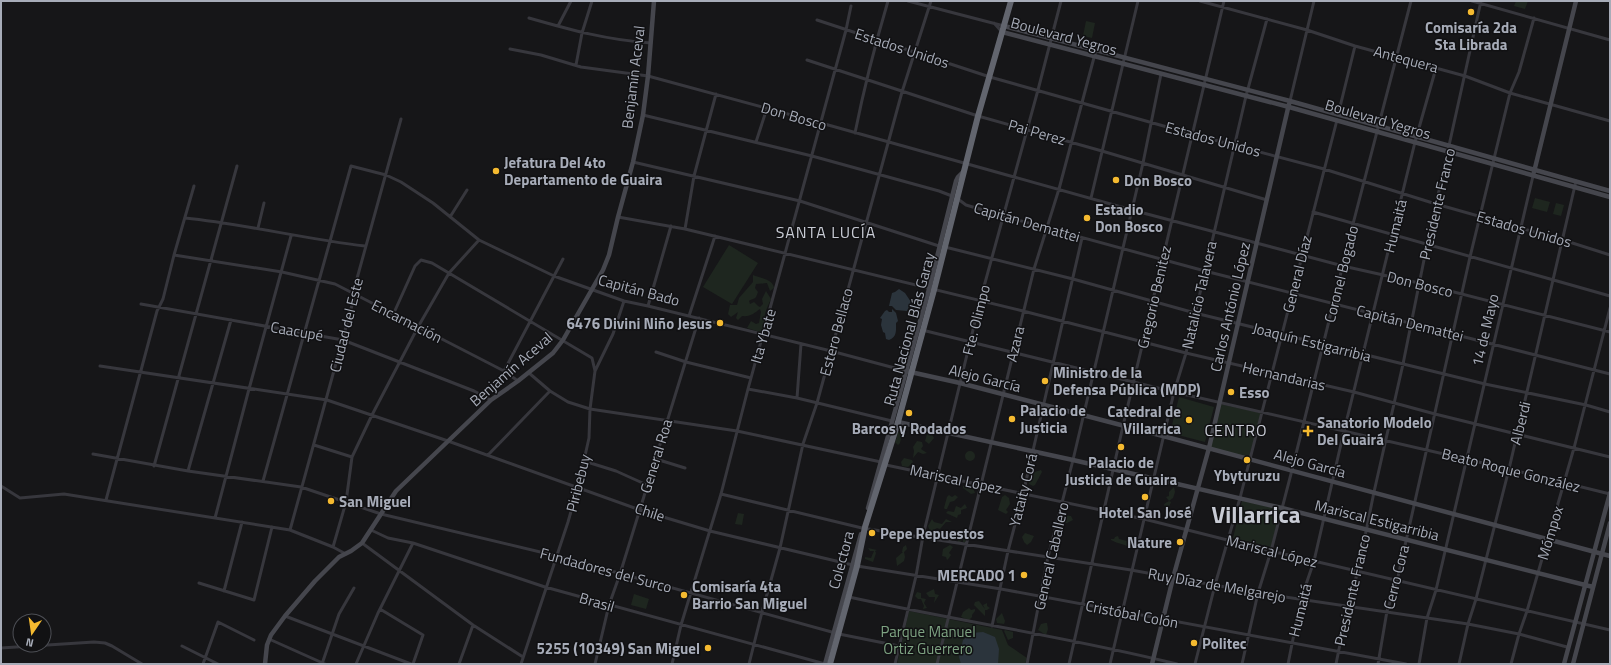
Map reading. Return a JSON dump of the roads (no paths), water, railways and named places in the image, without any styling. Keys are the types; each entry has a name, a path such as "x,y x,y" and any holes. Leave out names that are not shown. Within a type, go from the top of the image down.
{"highway":[{"name":"Ruta Nacional Blás Garay","path":"830,664 836,633 849,597 864,528 908,372 922,330 942,246 1011,1"}],"main road":[{"name":"Benjamín Aceval","path":"265,664 267,645 285,616 315,580 344,553 351,551 362,543 401,486 490,400 518,381 553,353 564,340 609,256 633,162 643,115 648,76 654,1"},
{"name":"14 de Mayo","path":"1533,176 1568,28 1576,1"},
{"name":"Boulevard Yegros","path":"1003,30 1051,38 1290,101 1610,191"},
{"name":"Boulevard Yegros","path":"1003,30 1123,64 1289,106 1610,197"},
{"name":"Carlos António López","path":"1152,664 1164,620 1173,578 1209,448 1290,101"},
{"path":"908,372 931,290"},
{"name":"Alejo García","path":"908,372 1084,415 1610,556"},
{"name":"Mariscal Estigarribia","path":"895,421 1240,498 1593,587"},
{"path":"1564,664 1567,647 1576,623 1610,494"},
{"path":"1573,664 1610,524"},
{"name":"Colectora","path":"825,664 836,633 855,566"}],"street":[{"path":"558,26 571,1"},
{"path":"576,65 582,33 592,1"},
{"path":"856,133 866,80 888,1"},
{"path":"908,1 994,23"},
{"name":"Estero Bellaco","path":"749,664 780,548 803,444 817,402 853,270 868,222 902,92 931,1"},
{"name":"Fte. Olimpo","path":"895,664 916,576 923,536 980,301 1061,1"},
{"path":"1091,198 1138,1"},
{"name":"Antequera","path":"1200,1 1308,30 1355,46 1465,76 1510,93 1610,121"},
{"name":"Gregorio Benitez","path":"1069,664 1162,259 1224,1"},
{"name":"Carlos António López","path":"1290,101 1314,1"},
{"name":"Coronel Bogado","path":"1242,664 1258,592 1271,551 1292,470 1353,224 1411,1"},
{"path":"1472,1 1481,2 1610,40"},
{"name":"Presidente Franco","path":"1336,664 1348,605 1358,571 1427,245 1481,2"},
{"name":"Ita Ybate","path":"672,664 681,625 721,494 748,389 846,30 851,6"},
{"path":"529,18 582,33 620,41 651,43"},
{"name":"Cerro Cora","path":"1378,664 1387,611 1397,580 1454,334 1470,257 1510,93 1519,72 1534,18"},
{"name":"Natalicio Talavera","path":"1110,664 1174,392 1186,353 1246,96 1267,19"},
{"name":"Estados Unidos","path":"817,20 990,77 1152,123 1324,169 1436,204 1610,255"},
{"name":"Boulevard Yegros","path":"994,23 1003,30"},
{"name":"Boulevard Yegros","path":"994,23 1003,30"},
{"name":"General Díaz","path":"1195,664 1215,585 1240,498 1355,46"},
{"name":"Don Bosco","path":"510,49 541,55 576,65 648,76 821,122 965,167 1013,177 1059,189 1343,266 1504,304 1544,316 1610,332"},
{"name":"Azara","path":"938,664 1023,311 1046,228 1059,189 1096,50"},
{"name":"Pai Perez","path":"807,60 978,116 1267,200"},
{"name":"Humaitá","path":"1288,664 1301,598 1314,561 1325,519 1344,431 1374,314 1392,235 1415,142 1418,137 1436,68"},
{"name":"General Caballero","path":"1027,664 1048,557 1063,502 1123,249 1152,123 1161,74"},
{"path":"685,229 694,176 716,94"},
{"path":"756,142 767,108"},
{"name":"Capitán Demattei","path":"643,115 880,174 939,191 966,205 1205,271 1610,374"},
{"name":"Ciudad del Este","path":"290,530 343,340 365,246 401,119"},
{"name":"Joaquín Estigarribia","path":"633,162 800,201 942,246 1073,279 1195,314 1485,384 1586,405 1610,412"},
{"path":"93,454 154,466 220,222 237,166"},
{"name":"Capitán Bado","path":"329,242 352,166 386,175 433,203 479,240 554,276 624,301 764,334 908,372"},
{"name":"14 de Mayo","path":"1418,664 1427,618 1436,590 1446,549 1533,176"},
{"name":"Alberdi","path":"1459,664 1468,624 1476,599 1509,469 1576,181"},
{"path":"106,500 140,373 159,307 163,299 194,186"},
{"path":"450,217 467,190"},
{"path":"258,228 264,203"},
{"path":"1313,212 1610,296"},
{"name":"Hernandarias","path":"618,217 715,236 931,290 1023,311 1186,353 1354,392 1435,414 1610,457"},
{"path":"185,218 258,228 291,236 329,242 365,246"},
{"path":"648,306 670,226"},
{"path":"215,518 291,236"},
{"path":"689,316 715,236"},
{"name":"Yataity Corá","path":"992,626 1008,551 1023,494 1082,238"},
{"path":"333,547 346,502 352,457 418,327 450,273 479,240"},
{"path":"263,481 329,242"},
{"name":"Encarnación","path":"174,255 210,259 282,272 334,284 504,371 518,381"},
{"path":"504,371 563,259"},
{"path":"393,315 415,266 421,260 432,263 450,273 531,320 592,358 601,359"},
{"name":"Piribebuy","path":"521,664 578,487 589,438 590,409 595,371 613,334 624,301"},
{"name":"Caacupé","path":"141,304 343,340 474,390 490,400"},
{"name":"Mómpox","path":"1512,664 1519,634 1565,483 1610,308"},
{"name":"General Roa","path":"595,664 609,605 620,574 699,318"},
{"path":"188,471 231,320"},
{"name":"Beato Roque González","path":"922,330 1219,403 1467,459 1610,494"},
{"path":"797,398 801,344"},
{"path":"656,352 686,362 751,378"},
{"path":"592,358 595,371"},
{"name":"Chile","path":"100,366 326,400 488,455 640,510 710,531 855,566"},
{"name":"Mariscal López","path":"528,373 550,391 568,402 590,409 737,431 803,444 982,485 1144,519 1271,551 1610,630"},
{"path":"748,389 817,402 895,421"},
{"path":"488,455 550,391"},
{"path":"314,445 352,457"},
{"path":"656,459 685,468"},
{"path":"584,461 616,471 647,485"},
{"name":"Fundadores del Surco","path":"154,466 302,488 381,514 557,556 836,633 899,646"},
{"path":"1,486 20,498 64,494 290,530 333,547 344,553"},
{"name":"Ruy Díaz de Melgarejo","path":"721,494 864,528 923,536 1258,592 1468,624 1519,634 1567,647"},
{"path":"224,591 242,522"},
{"path":"199,583 254,600 272,527"},
{"name":"Brasil","path":"371,530 388,538 413,543 545,587 825,664"},
{"path":"362,543 473,625 523,657"},
{"path":"356,664 380,609 413,543"},
{"name":"Cristóbal Colón","path":"855,566 1001,589 1406,664"},
{"path":"270,639 323,664 339,614 354,588"},
{"path":"849,597 948,618 1074,641 1177,664"},
{"path":"285,616 412,664 423,634 380,609"},
{"path":"204,664 218,622 254,640"},
{"path":"459,664 473,625"},
{"path":"1,648 94,642 105,643 142,664"},
{"path":"182,646 218,664"}],"place":[{"name":"Comisaría 2da Sta Librada","path":"1471,12"},
{"name":"Jefatura Del 4to Departamento de Guaira","path":"496,171"},
{"name":"Don Bosco","path":"1116,180"},
{"name":"Estadio Don Bosco","path":"1087,218"},
{"name":"6476 Divini Niño Jesus","path":"720,323"},
{"name":"Ministro de la Defensa Pública (MDP)","path":"1045,381"},
{"name":"Esso","path":"1231,392"},
{"name":"Barcos y Rodados","path":"909,413"},
{"name":"Palacio de Justicia","path":"1012,419"},
{"name":"Catedral de Villarrica","path":"1189,420"},
{"name":"Sanatorio Modelo Del Guairá","path":"1308,431"},
{"name":"Palacio de Justicia de Guaira","path":"1121,447"},
{"name":"Ybyturuzu","path":"1247,460"},
{"name":"Hotel San José","path":"1145,497"},
{"name":"San Miguel","path":"331,501"},
{"name":"Pepe Repuestos","path":"872,533"},
{"name":"Nature","path":"1180,542"},
{"name":"MERCADO 1","path":"1024,575"},
{"name":"Comisaría 4ta Barrio San Miguel","path":"684,595"},
{"name":"Politec","path":"1194,643"},
{"name":"5255 (10349) San Miguel","path":"708,648"}],"district":[{"name":"SANTA LUCÍA","path":"826,232"},
{"name":"CENTRO","path":"1236,430"},
{"name":"Villarrica","path":"1256,514"}],"park label":[{"name":"Parque Manuel Ortiz Guerrero","path":"928,640"}]}
